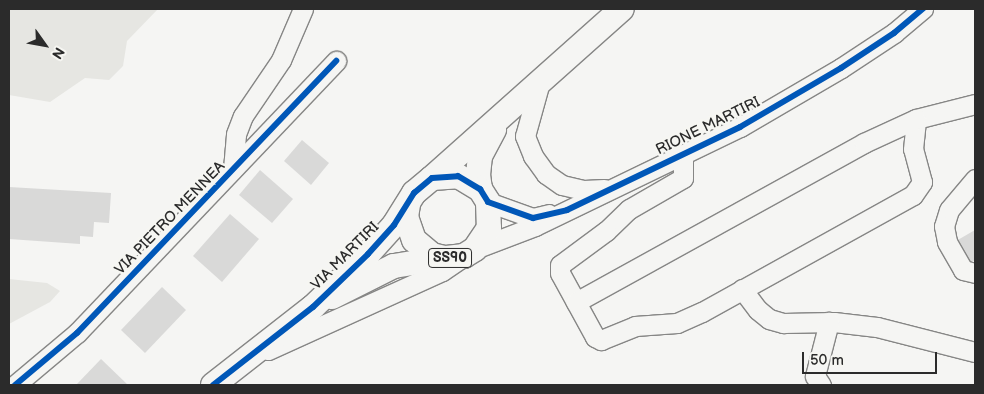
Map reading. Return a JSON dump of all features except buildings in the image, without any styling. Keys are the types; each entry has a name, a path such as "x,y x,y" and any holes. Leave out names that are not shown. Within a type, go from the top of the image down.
{"main road":[{"name":"VIA MARTIRI","path":"212,385 313,306 368,254 422,184 432,178 500,120 622,9"},
{"name":"VIA MARTIRI","path":"313,306 394,266 461,254 489,228 484,196 478,175 480,156 500,120"},
{"path":"432,178 458,176 484,196"},
{"name":"SS90","path":"408,204 406,216 414,240 422,249 461,254"}],"street":[{"name":"VIA PIETRO MENNEA","path":"233,170 236,134 243,116 281,60 303,9"},
{"name":"RIONE MARTIRI","path":"244,360 442,271 461,254 567,210 740,127 841,68 894,33 923,9"},
{"name":"VIA PIETRO MENNEA","path":"15,385 76,333 336,61"},
{"path":"540,82 525,136 532,156 546,174 562,185 584,190 610,188"},
{"path":"576,302 864,143 916,119 975,104"},
{"path":"683,154 683,178 629,209 606,231 560,265 560,273 594,337 601,340 635,326 677,323 913,195 922,182 913,149 916,119"},
{"path":"975,179 949,210 944,226 947,242 963,270 975,273"},
{"name":"RIONE MARTIRI","path":"484,196 532,218 567,210"},
{"path":"742,289 758,310 769,319 783,323 829,322 877,327 975,352"},
{"path":"821,385 815,376 829,322"}],"shaded area":[{"path":"9,9 158,9 127,41 123,66 109,80 85,78 50,102 9,95"},
{"path":"9,279 47,283 60,291 50,302 9,324"}],"cycle path":[{"path":"213,385 313,307 368,254 394,225 414,193 432,178 458,176 480,189 488,202 533,218 567,210 740,127 841,68 894,33 923,9"},
{"path":"15,385 77,333 336,61"}]}
